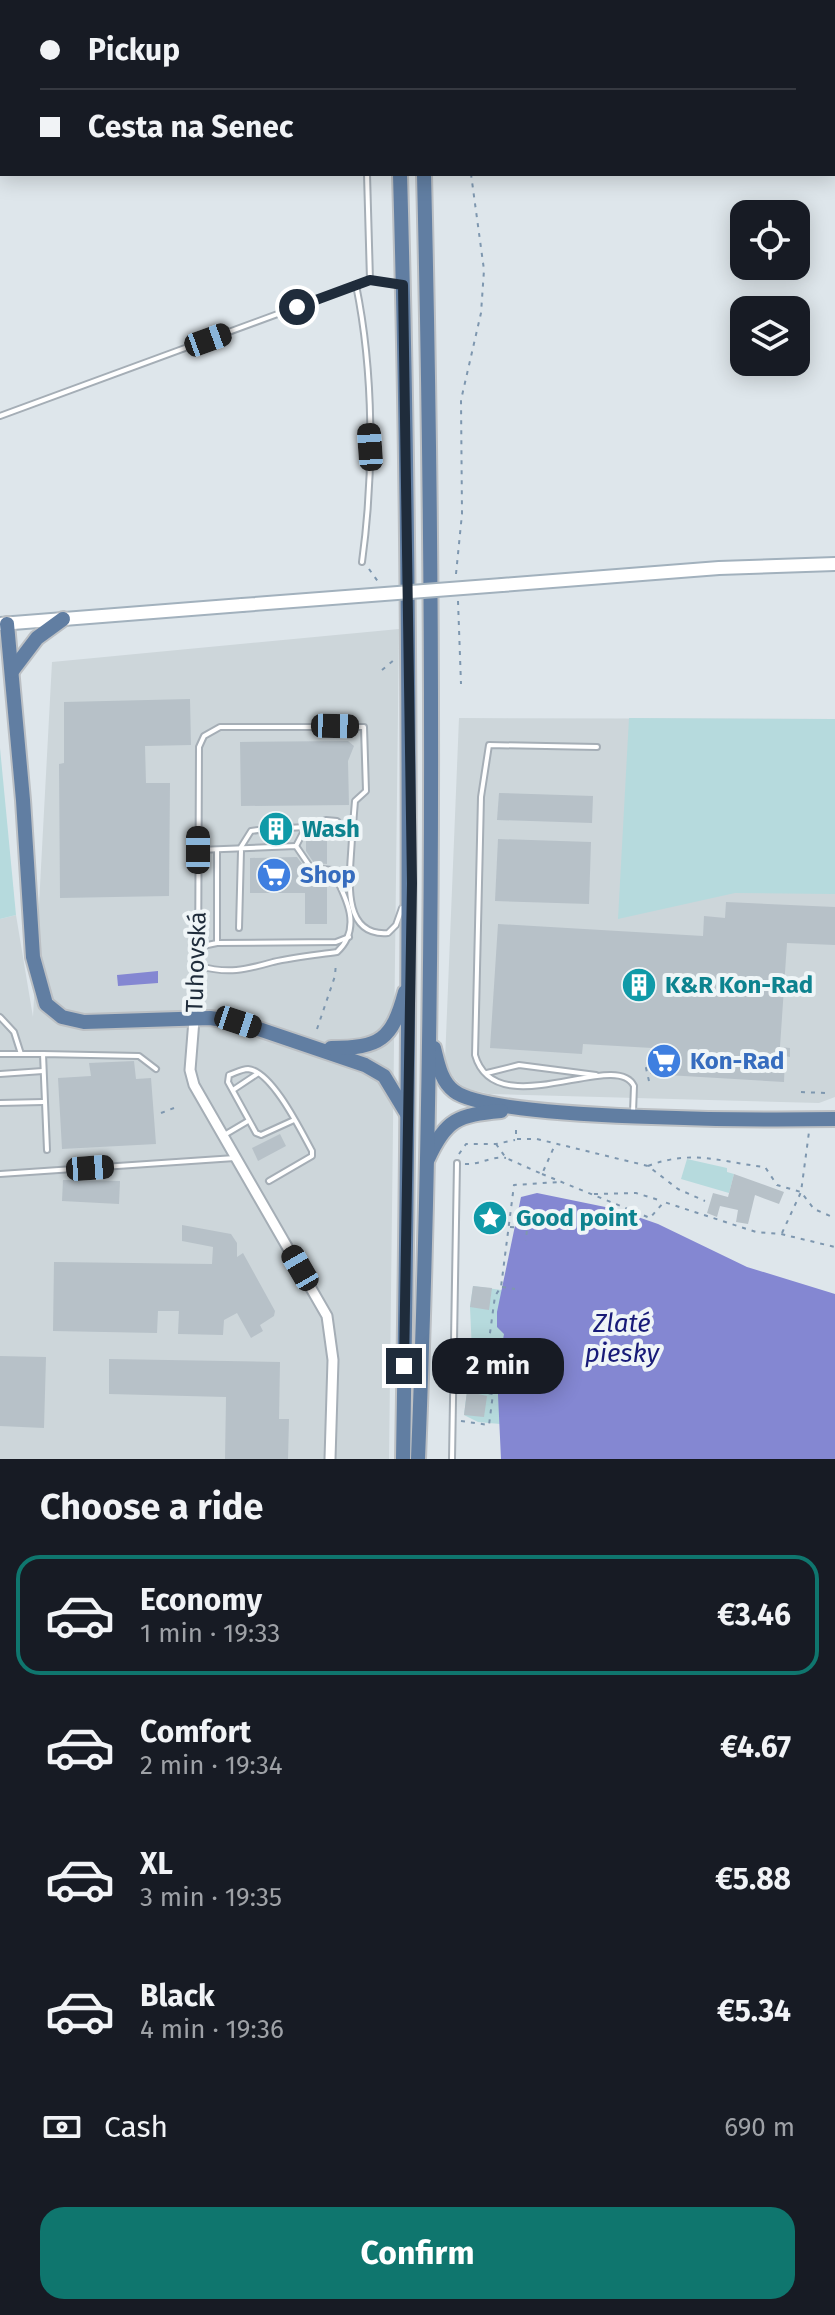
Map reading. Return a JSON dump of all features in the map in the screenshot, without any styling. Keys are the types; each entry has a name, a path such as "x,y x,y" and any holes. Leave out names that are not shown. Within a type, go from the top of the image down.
{"main road":[{"path":"400,176 412,883 403,1459"},
{"path":"418,1459 430,1024 432,568 424,176"},
{"path":"409,1118 384,1076 322,1048 238,1022 84,1022 62,1017 46,1004 33,957 12,671 3,624 691,570 835,564"},
{"path":"12,671 34,641 63,619"},
{"path":"0,655 12,671"},
{"path":"322,1048 363,1047 387,1035 400,1010 411,972"},
{"path":"430,1024 443,1079 455,1092 516,1109"},
{"path":"425,1166 447,1124 483,1113 516,1109 835,1119"}],"street":[{"name":"Tuhovská","path":"194,1020 192,1078 327,1316 333,1360 330,1459"}],"lane":[{"path":"367,176 370,280"},
{"path":"0,416 370,280 403,285"},
{"path":"356,285 370,447 370,504 362,562"},
{"name":"Tuhovská","path":"194,1020 198,966 199,747 204,736 220,727 364,727 366,791 355,801 352,837"},
{"path":"597,747 489,745 481,797 475,1055 485,1074 496,1081 532,1086 567,1084 598,1075"},
{"path":"198,966 221,972 246,972 274,962 337,952 349,937 352,837 337,821 326,820 306,827 287,828"},
{"path":"296,846 306,827"},
{"path":"239,928 241,849 251,831 266,829"},
{"path":"296,846 311,868 332,870 363,928 377,934 388,933 396,925 412,883"},
{"path":"198,850 296,846"},
{"path":"217,850 217,943"},
{"path":"198,947 217,943 336,942 349,937"},
{"path":"0,1017 14,1032 21,1054"},
{"path":"0,1054 139,1056 156,1069"},
{"path":"43,1054 47,1150"},
{"path":"485,1074 519,1065 621,1075 631,1080 633,1115"},
{"path":"269,1181 312,1156 294,1120 259,1073 246,1069 229,1075 248,1121 261,1135 294,1120"},
{"path":"0,1074 43,1071"},
{"path":"233,1090 259,1073"},
{"path":"0,1103 43,1102"},
{"path":"223,1135 248,1121"},
{"path":"0,1174 237,1158"},
{"path":"452,1459 457,1163"}],"path":[{"path":"457,584 456,555 462,514 461,400 481,313 484,270 471,176"},
{"path":"362,562 382,589"},
{"path":"457,598 461,684"},
{"path":"382,670 401,654"},
{"path":"317,1029 335,976 337,952"},
{"path":"649,1081 646,1068 651,1068"},
{"path":"801,1092 825,1093"},
{"path":"161,1113 174,1108"},
{"path":"781,1234 801,1192 809,1150 809,1119"},
{"path":"516,1130 516,1139"},
{"path":"664,1202 650,1218 506,1158 490,1156 478,1163 457,1163 466,1144 537,1139 555,1146 648,1166 678,1189 705,1201"},
{"path":"496,1144 506,1158"},
{"path":"542,1174 555,1146"},
{"path":"648,1166 679,1156 702,1155 765,1167 777,1185 801,1192 814,1209 835,1218"},
{"path":"452,1420 489,1425 493,1394 482,1392 495,1296 501,1287 514,1185 559,1182"},
{"path":"591,1194 636,1193 756,1232 781,1234 835,1247"},
{"path":"509,1227 527,1228 526,1241"},
{"path":"501,1287 515,1289"},
{"path":"454,1345 488,1350"}],"shaded area":[{"path":"399,629 389,1459 0,1459 0,919 16,915 33,1017 52,662"},
{"path":"459,718 835,719 835,1097 819,1103 490,1094 464,1088 453,1077 445,1061"},
{"path":"629,718 835,719 835,894 735,893 618,919"},
{"path":"0,748 16,915 0,919"},
{"path":"687,1159 727,1168 727,1172 734,1174 729,1193 681,1179"},
{"path":"473,1286 515,1292 500,1424 478,1422 464,1415 472,1352 470,1307"}],"water":[{"path":"158,971 158,983 118,986 117,975"},
{"name":"Zlaté piesky","path":"537,1193 615,1209 658,1224 747,1267 835,1294 835,1459 501,1459 497,1373 504,1334 497,1327 497,1312 521,1197"}],"building":[{"path":"190,699 191,745 145,746 146,783 170,783 169,896 60,898 59,764 64,763 64,702"},
{"path":"348,741 354,746 348,761 349,805 241,806 240,742"},
{"path":"499,793 593,796 592,823 497,820"},
{"path":"306,838 327,838 327,864 314,863 306,851"},
{"path":"498,839 591,842 589,904 495,901"},
{"path":"297,857 308,872 327,875 327,924 305,924 305,893 250,893 250,858"},
{"name":"K&R Kon-Rad","path":"726,902 835,907 835,945 787,943 780,1047 790,1048 790,1057 785,1056 784,1082 650,1074 652,1048 583,1044 582,1054 490,1048 498,924 703,936 704,916 725,918"},
{"path":"134,1061 136,1079 151,1078 156,1144 62,1149 58,1078 91,1076 89,1063"},
{"path":"280,1134 286,1146 258,1161 252,1148"},
{"path":"734,1174 784,1192 779,1204 755,1195 748,1224 736,1222 738,1210 720,1206 717,1217 707,1213 713,1193 728,1197"},
{"path":"63,1180 120,1181 119,1204 62,1201"},
{"path":"182,1225 231,1234 237,1243 237,1257 243,1253 275,1311 274,1316 260,1325 263,1331 251,1338 237,1313 224,1320 223,1335 178,1334 179,1311 158,1311 157,1333 53,1331 54,1262 212,1264 213,1247 182,1241"},
{"path":"473,1286 492,1288 489,1310 470,1307"},
{"path":"472,1352 483,1353 478,1394 487,1396 484,1417 464,1415"},
{"path":"0,1356 46,1357 44,1428 0,1426"},
{"path":"109,1359 280,1362 279,1419 289,1419 288,1459 225,1459 226,1397 109,1394"}],"place":[{"name":"Wash","path":"276,829"},
{"name":"Shop","path":"274,875"},
{"name":"K&R Kon-Rad","path":"639,985"},
{"name":"Kon-Rad","path":"664,1061"},
{"name":"Good point","path":"490,1218"}],"route":[{"path":"297,307 370,280 403,285 412,883 404,1366"}]}
